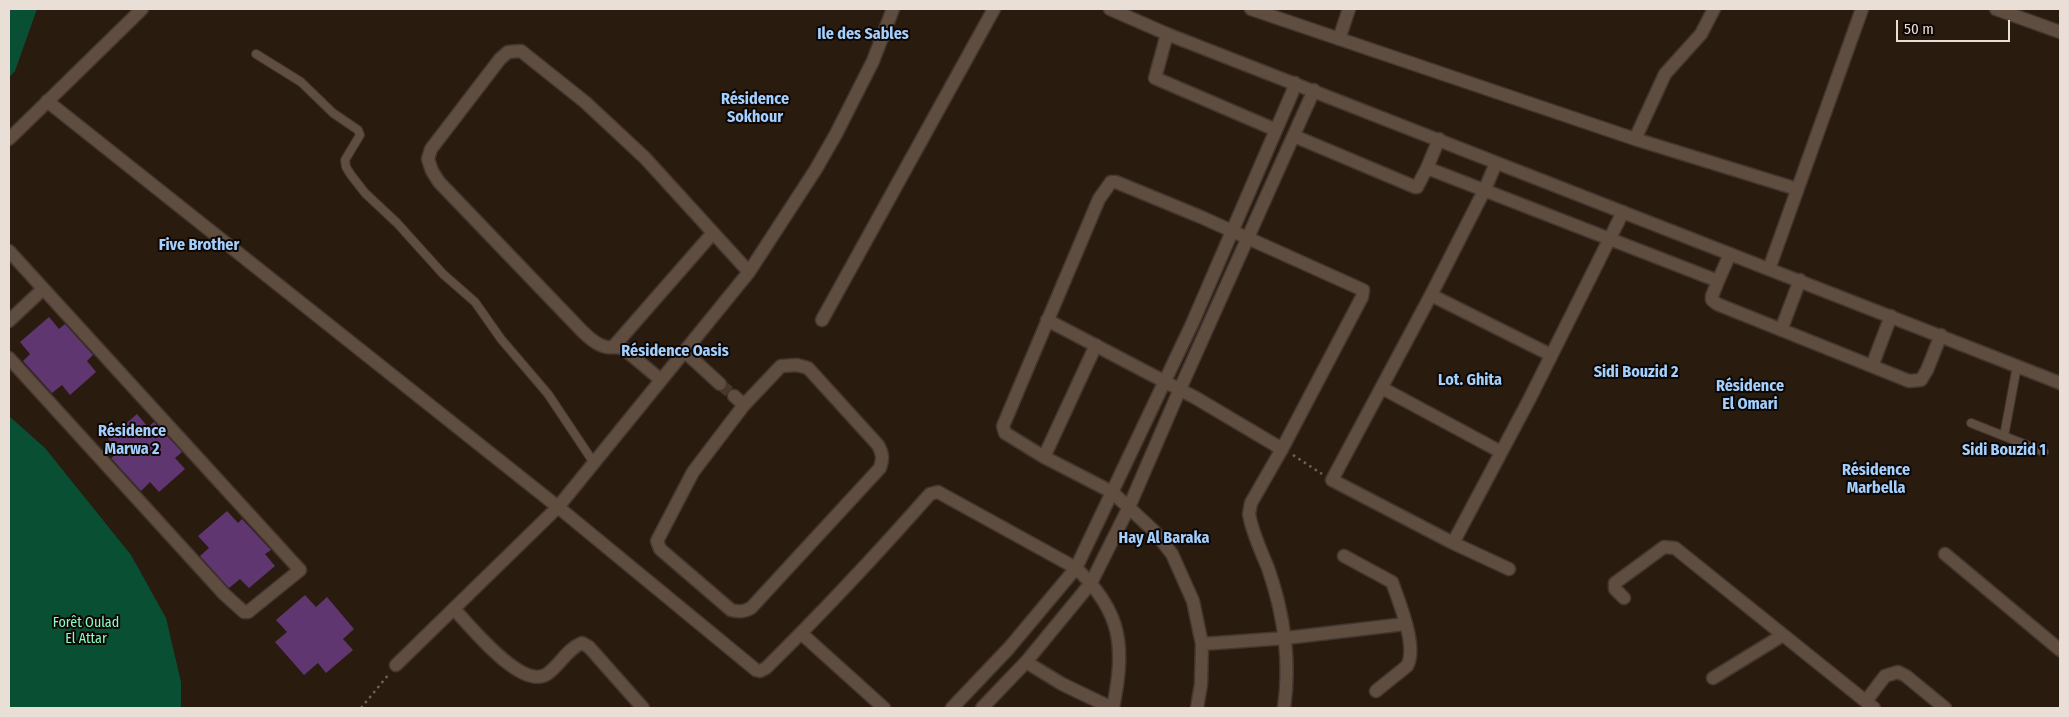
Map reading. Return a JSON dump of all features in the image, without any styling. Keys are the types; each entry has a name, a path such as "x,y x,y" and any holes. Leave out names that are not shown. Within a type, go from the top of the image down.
{"street":[{"path":"9,139 142,9"},
{"path":"396,665 558,507 749,272 816,169 836,134 873,61 893,9"},
{"path":"822,320 994,9"},
{"path":"1110,9 1167,34 1440,139 1496,163 2017,366 2060,380"},
{"path":"1250,9 1635,139 1797,189"},
{"path":"1339,39 1349,9"},
{"path":"1635,139 1665,74 1701,34 1714,9"},
{"path":"1769,269 1862,9"},
{"path":"1996,9 2060,32"},
{"path":"1167,34 1155,78 1276,130"},
{"path":"661,380 624,349 600,345 582,332 440,182 429,165 428,159 431,150 500,59 508,52 521,50 585,102 645,158 712,234 749,272"},
{"path":"952,708 1009,648 1076,568 1165,382 1232,232 1295,83"},
{"path":"982,708 1026,662 1091,582 1129,507 1314,90"},
{"path":"47,101 558,507 756,670 760,671 766,668 802,634 933,492 941,494 1076,568 1091,582 1115,618 1119,640 1118,682 1112,708 1062,684 1026,662"},
{"path":"1294,136 1415,187 1417,187 1427,168 1440,139"},
{"path":"1496,163 1485,189 1431,295 1332,480 1453,543 1509,569"},
{"path":"1427,168 1718,281"},
{"path":"1197,708 1201,684 1202,644 1193,600 1172,554 1154,531 1112,492 1044,457 1005,433 1003,429 1099,199 1111,182 1116,182 1363,290 1362,296 1282,449 1250,503 1250,522 1275,590 1286,638 1288,660 1284,708"},
{"path":"1453,543 1623,212"},
{"path":"614,346 712,234"},
{"path":"9,250 300,570 248,612 244,612 224,594 194,558 135,497 9,358"},
{"path":"1730,254 1712,300 1781,330 1909,381 1921,380 1941,335"},
{"path":"1781,330 1800,280"},
{"path":"9,321 43,289"},
{"path":"1431,295 1551,355"},
{"path":"1872,366 1891,316"},
{"path":"1047,320 1235,419 1282,449"},
{"path":"1044,457 1096,345"},
{"path":"684,352 720,384"},
{"path":"797,365 808,368 878,445 882,452 882,460 880,468 751,608 745,611 738,611 731,610 660,549 657,541 693,472 744,405 780,366 797,365"},
{"path":"1382,388 1501,452"},
{"path":"734,396 744,405"},
{"path":"1624,598 1615,589 1615,583 1660,549 1671,547 1870,705 1885,676 1898,672 1906,676 1945,708"},
{"path":"1945,554 2060,650"},
{"path":"1344,556 1392,582 1405,624 1410,648 1410,661 1407,666 1376,691"},
{"path":"454,609 499,656 525,674 537,677 547,674 575,646 582,643 590,647 642,708"},
{"path":"1202,644 1286,638 1405,624"},
{"path":"802,634 884,708"},
{"path":"1713,678 1783,635"}],"lane":[{"path":"256,54 301,82 333,113 358,130 360,135 345,160 351,174 365,193 397,223 443,274 475,302 501,339 548,394 594,463"},
{"path":"2004,436 2017,366"},
{"path":"1971,423 2044,452"}],"path":[{"path":"1282,449 1332,480"},
{"path":"361,708 396,665"}],"green space":[{"path":"9,9 37,9 15,71 9,77"},
{"name":"Forêt Oulad El Attar","path":"9,416 45,448 131,555 166,618 181,682 181,708 9,708"}],"building":[{"path":"49,317 59,329 65,324 93,355 87,361 96,372 70,395 62,385 52,393 23,361 30,354 20,342"},
{"path":"137,414 148,427 154,422 182,452 175,458 185,469 159,492 150,482 141,491 111,458 119,452 108,439"},
{"path":"227,511 238,523 242,519 271,550 265,554 275,566 249,588 240,579 229,588 200,556 209,548 198,536"},
{"path":"305,595 316,607 327,597 354,629 343,639 353,650 326,673 318,663 304,675 275,642 287,632 276,620"}],"tunnel":[{"path":"720,384 734,396"}],"district":[{"name":"Ile des Sables","path":"863,35"},
{"name":"Résidence Sokhour","path":"755,109"},
{"name":"Five Brother","path":"199,246"},
{"name":"Résidence Oasis","path":"675,352"},
{"name":"Sidi Bouzid 2","path":"1636,373"},
{"name":"Lot. Ghita","path":"1470,381"},
{"name":"Résidence El Omari","path":"1750,396"},
{"name":"Résidence Marwa 2","path":"132,441"},
{"name":"Sidi Bouzid 1","path":"2004,451"},
{"name":"Résidence Marbella","path":"1876,480"},
{"name":"Hay Al Baraka","path":"1164,539"}]}
